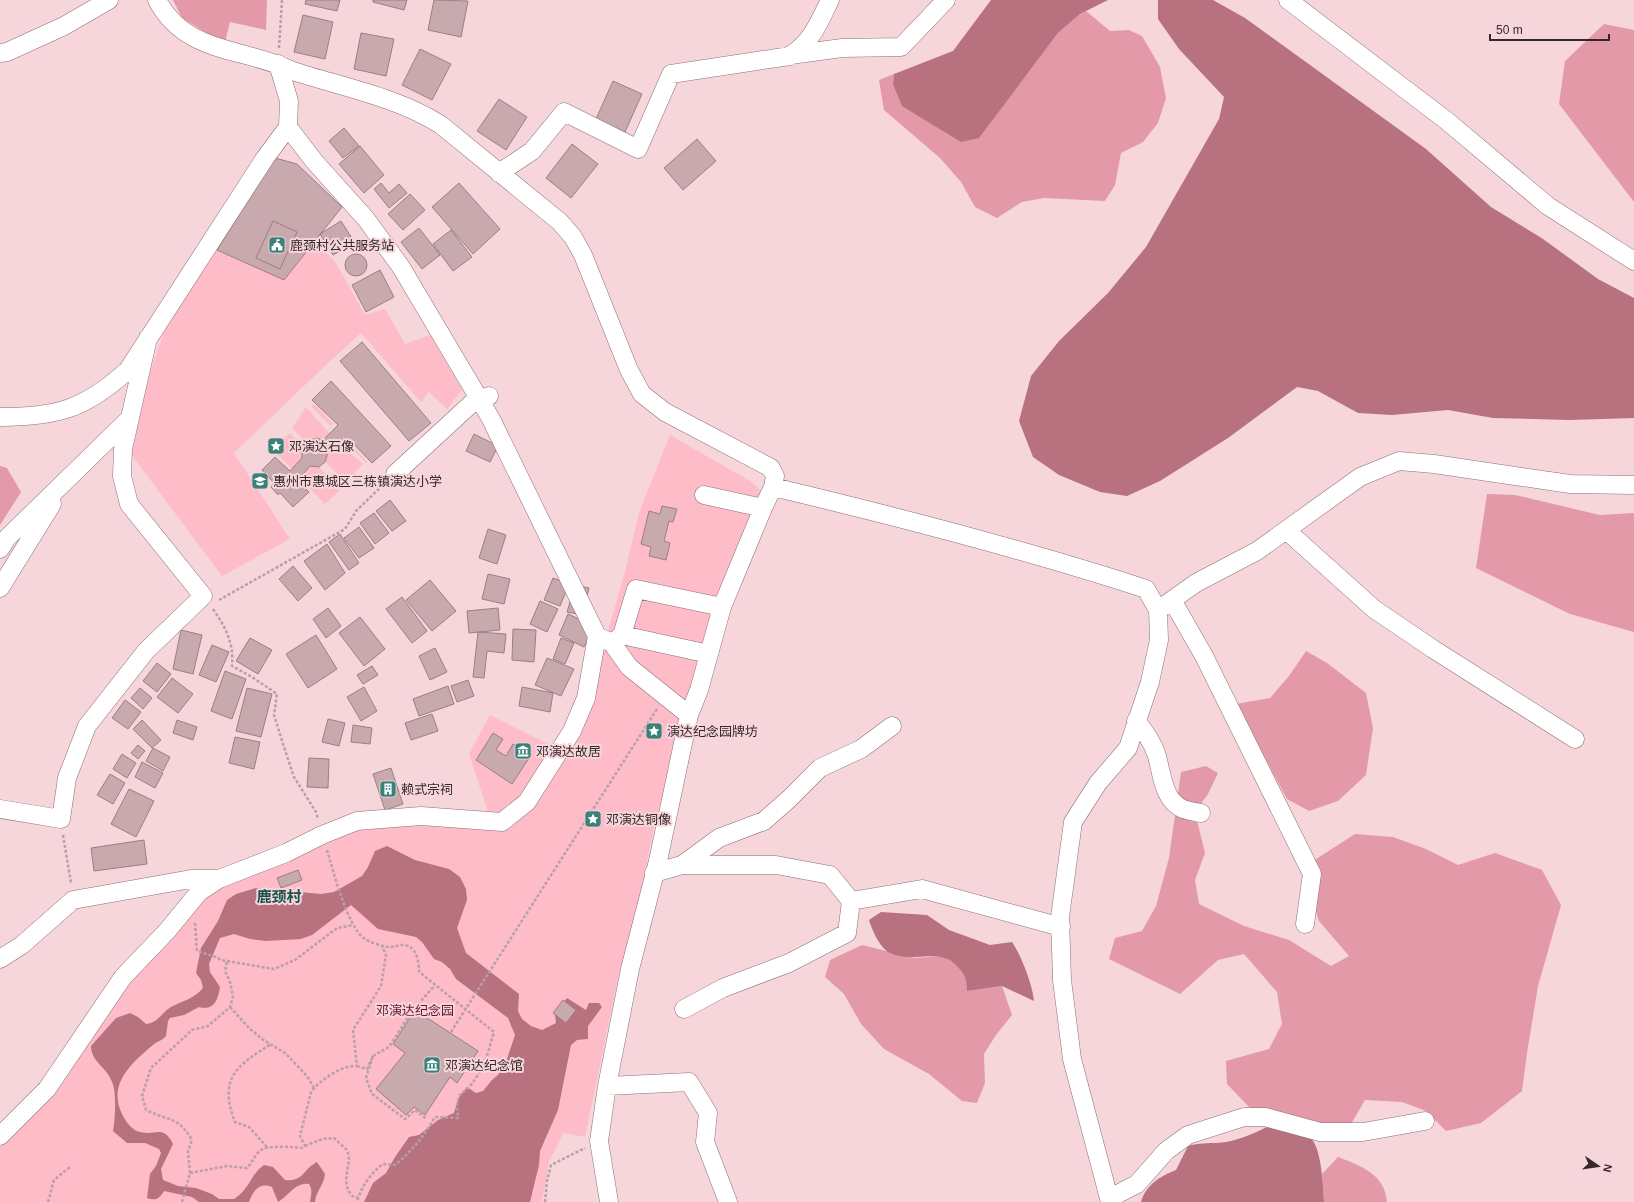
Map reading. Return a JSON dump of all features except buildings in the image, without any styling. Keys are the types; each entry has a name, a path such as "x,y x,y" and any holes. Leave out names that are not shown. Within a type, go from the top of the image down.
{"street":[{"path":"0,53 7,52 64,26 109,0"},
{"path":"157,0 171,20 184,32 199,41 278,64 293,71 399,104 428,117 441,125 560,222 573,238 583,255 629,370 642,394 665,412 771,468 775,476 773,487 722,607 690,715 654,873 630,969 607,1086 599,1141 609,1202"},
{"path":"790,56 803,46 816,30 830,0"},
{"path":"499,172 532,151 564,112 638,150 672,74 842,48 901,47 946,0"},
{"path":"1288,0 1447,121 1548,206 1634,261"},
{"path":"0,417 31,417 83,404 111,385 128,370 288,127 289,101 278,64"},
{"path":"288,127 314,161 366,219 400,266 491,418 611,638 629,666 690,715"},
{"path":"0,809 61,818 67,778 87,726 146,651 207,601 129,504 122,476 123,449 148,338"},
{"path":"395,474 471,404 489,396"},
{"path":"0,549 7,538 129,420"},
{"path":"1425,1121 1364,1132 1320,1132 1265,1117 1244,1117 1188,1135 1166,1151 1137,1184 1110,1200 1095,1150 1072,1059 1062,980 1060,917 1073,822 1098,782 1128,748 1150,682 1165,605 1196,583 1257,551 1360,477 1399,461 1434,464 1570,484 1634,485"},
{"path":"0,588 68,478"},
{"path":"773,487 917,522 1072,565 1146,589 1165,605 1204,656 1312,874 1305,924"},
{"path":"704,495 763,508"},
{"path":"1286,530 1374,609 1433,649 1575,739"},
{"path":"0,1136 47,1089 123,977 167,931 199,892 219,879 286,853 322,835 357,821 421,816 502,822 527,802 572,731 611,638 636,589 722,607"},
{"path":"611,638 709,654"},
{"path":"1136,721 1149,736 1156,753 1166,792 1171,799 1182,809 1202,813"},
{"path":"654,873 682,864 719,838 764,821 790,799 820,768 861,749 892,726"},
{"path":"682,864 776,865 830,875 851,901 847,933 789,963 723,988 684,1009"},
{"path":"0,959 22,945 73,900 191,879 219,879"},
{"path":"851,901 922,889 1061,927"},
{"path":"607,1086 689,1082 708,1113 705,1142 728,1202"}],"path":[{"path":"278,64 282,0"},
{"path":"357,1202 358,1197 375,1170 383,1164 395,1165 410,1153 425,1136 435,1117 458,1118 456,1104 459,1096 478,1076 484,1066 494,1032 419,971 419,958 410,947 402,945 390,947 382,946 364,939 353,925 348,910 337,887 316,812 294,776 282,744 274,715 277,694 252,677 232,666 232,643 227,630 207,601 230,592 305,553 345,529 356,511 395,474"},
{"path":"450,1032 665,696"},
{"path":"61,818 73,900"},
{"path":"187,906 195,921 197,951 216,956 227,961 274,969 295,960 337,928 353,925"},
{"path":"357,1066 353,1030 381,986 386,955 382,946"},
{"path":"182,1200 190,1173 188,1151 192,1140 185,1128 177,1121 161,1118 146,1110 142,1096 151,1068 192,1030 208,1026 230,1007 233,997 225,971 227,961"},
{"path":"305,1146 300,1136 309,1098 314,1088 341,1068 350,1065 367,1069 373,1056 389,1047 412,1011 436,985"},
{"path":"230,1007 249,1028 262,1039 285,1053 308,1076 314,1088"},
{"path":"267,1147 249,1127 235,1122 229,1100 229,1085 235,1070 248,1058 272,1044"},
{"path":"373,1056 366,1078 372,1094 405,1119 415,1110 427,1119"},
{"path":"190,1173 227,1166 247,1168 260,1150 267,1147 292,1146 302,1148 322,1139 334,1138 341,1143 349,1156 346,1185 349,1193 355,1198 358,1197"},
{"path":"545,1202 546,1181 551,1165 599,1141"},
{"path":"48,1202 54,1180 70,1167"}],"green space":[{"path":"314,242 334,260 365,315 385,309 405,344 430,335 462,390 447,409 429,392 421,402 361,333 234,453 290,539 222,576 131,454 151,369 168,320 217,250 284,280"},
{"path":"314,404 333,424 331,426 311,406"},
{"path":"306,407 330,434 323,440 317,438 306,442 292,428"},
{"path":"290,433 303,448 302,458 292,469 272,449"},
{"name":"邓演达纪念园","path":"670,435 750,481 768,497 681,724 653,832 643,882 616,988 585,1137 563,1133 549,1162 542,1202 0,1202 0,1147 19,1129 120,991 207,890 357,821 488,812 469,754 490,715 556,748 591,658 608,631 625,572 639,513"},
{"path":"345,438 367,462 366,463 344,440"},
{"path":"337,442 363,464 346,482 325,462 329,450"},
{"path":"310,466 319,467 341,489 325,504 299,477"}],"shaded area":[{"path":"173,0 267,0 266,30 230,22 225,42 213,37 182,18"},
{"path":"991,0 1108,0 1080,14 1058,33 979,138 961,142 902,106 893,84 894,74 953,51"},
{"path":"1158,0 1213,0 1245,18 1426,149 1491,207 1543,239 1598,279 1634,298 1634,418 1570,420 1493,418 1448,410 1392,415 1358,413 1318,391 1297,387 1228,438 1160,481 1127,496 1100,492 1059,475 1033,457 1019,421 1031,376 1059,341 1108,293 1146,247 1219,119 1224,97 1179,49 1158,19"},
{"path":"1086,11 1110,31 1129,30 1142,36 1160,67 1166,98 1158,123 1143,142 1121,153 1115,185 1105,201 1044,198 1022,202 997,218 975,207 961,182 940,158 884,110 879,80 894,74 893,84 978,138 1058,33 1080,14"},
{"path":"1604,24 1634,30 1634,202 1559,104 1565,61"},
{"path":"0,466 7,468 21,492 0,525"},
{"path":"1487,494 1515,495 1600,515 1634,513 1634,632 1570,614 1476,568"},
{"path":"1306,651 1327,663 1366,693 1373,728 1366,775 1338,801 1309,811 1287,799 1236,704 1270,698 1289,676"},
{"path":"1206,766 1218,773 1208,794 1195,812 1205,853 1195,880 1199,904 1244,926 1289,940 1331,966 1349,956 1319,921 1305,878 1313,861 1355,834 1393,837 1426,849 1458,865 1495,853 1542,870 1561,905 1538,986 1522,1091 1481,1123 1446,1131 1426,1111 1402,1102 1365,1100 1347,1131 1250,1108 1227,1084 1226,1061 1269,1049 1282,1024 1277,992 1244,954 1218,960 1180,994 1109,959 1115,938 1142,931 1156,906 1169,858 1181,772"},
{"path":"387,846 415,860 449,869 460,877 466,889 467,900 457,928 466,953 519,994 518,1011 522,1019 531,1026 542,1030 556,1023 555,1015 567,998 586,1010 589,1003 599,1003 602,1007 588,1026 588,1039 577,1040 571,1045 558,1110 540,1151 539,1165 530,1202 364,1202 373,1183 386,1173 409,1137 419,1135 438,1120 454,1113 459,1097 467,1087 476,1093 483,1091 498,1075 507,1059 515,1035 508,1018 456,979 450,969 442,962 434,959 422,942 416,937 378,929 351,905 312,935 301,939 266,941 250,939 234,934 220,938 209,964 210,972 220,987 216,1000 212,1006 204,1008 199,1007 184,1015 170,1018 168,1021 166,1036 154,1044 130,1067 120,1084 118,1094 119,1104 123,1116 132,1128 146,1133 162,1132 166,1134 173,1144 161,1169 163,1180 178,1186 196,1188 212,1194 219,1199 234,1199 244,1191 255,1173 264,1165 273,1167 285,1180 291,1180 300,1177 317,1162 325,1174 315,1202 310,1202 311,1190 309,1184 296,1187 278,1202 272,1187 267,1186 257,1188 252,1194 249,1202 199,1202 192,1197 164,1191 157,1199 147,1198 150,1174 156,1166 161,1153 159,1149 145,1143 127,1143 113,1131 115,1106 114,1087 107,1072 96,1060 91,1046 116,1018 130,1013 138,1017 146,1024 154,1022 171,1007 192,997 203,988 201,980 196,973 201,948 218,921 227,900 236,894 256,888 321,894 334,892 362,876 375,851"},
{"path":"881,912 927,915 949,930 990,945 1012,942 1026,971 1034,1001 1002,986 967,991 966,980 963,974 954,963 946,958 928,956 899,956 886,951 874,934 869,920"},
{"path":"862,945 915,958 941,956 956,963 967,981 967,991 1002,986 1012,1015 996,1035 984,1054 985,1083 977,1103 962,1101 929,1074 884,1049 861,1024 844,994 825,977 830,960"},
{"path":"1271,1125 1299,1131 1312,1139 1319,1155 1324,1202 1141,1202 1146,1191 1154,1182 1164,1175 1176,1170 1188,1146 1232,1141"},
{"path":"1338,1157 1363,1168 1377,1178 1382,1184 1387,1202 1324,1202 1322,1174"}],"place":[{"name":"鹿颈村公共服务站","path":"277,245"},
{"name":"邓演达石像","path":"276,446"},
{"name":"惠州市惠城区三栋镇演达小学","path":"260,481"},
{"name":"演达纪念园牌坊","path":"654,731"},
{"name":"邓演达故居","path":"523,751"},
{"name":"赖式宗祠","path":"388,789"},
{"name":"邓演达铜像","path":"593,819"},
{"name":"邓演达纪念馆","path":"432,1065"}],"district":[{"name":"鹿颈村","path":"279,896"}]}
